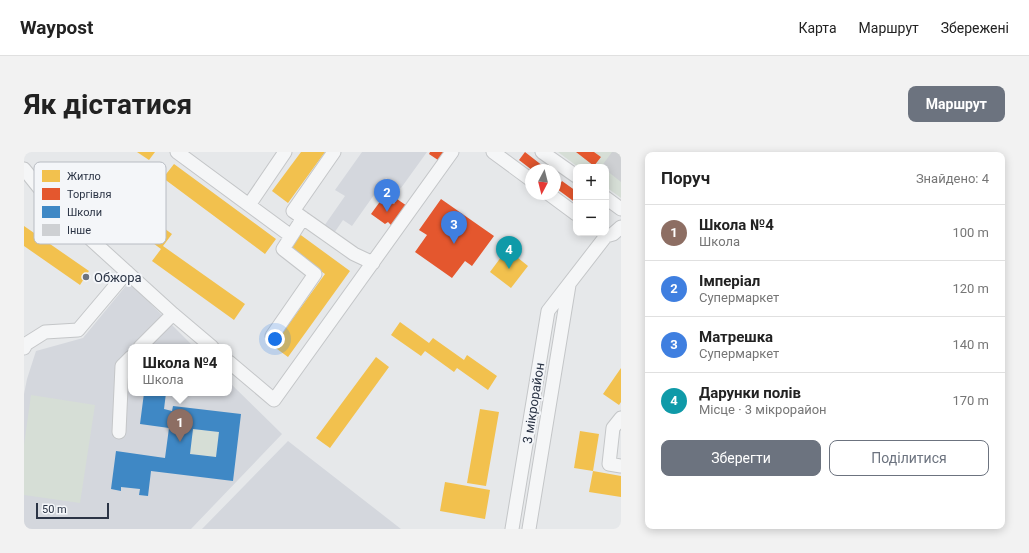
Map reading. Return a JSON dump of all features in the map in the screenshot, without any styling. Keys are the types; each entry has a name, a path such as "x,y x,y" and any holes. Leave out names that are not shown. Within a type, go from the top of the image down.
{"street":[{"path":"177,152 291,236"},
{"path":"249,204 285,152"},
{"path":"334,152 293,211 354,254 374,263"},
{"path":"232,365 274,400 374,263 452,152"},
{"path":"493,152 525,176"},
{"path":"542,152 573,174"},
{"path":"24,169 34,181"},
{"path":"557,200 573,212"},
{"path":"609,200 621,209"},
{"path":"272,336 315,274 283,249 303,218"},
{"name":"3 мікрорайон","path":"609,234 613,234 621,227"},
{"name":"3 мікрорайон","path":"512,529 548,311 603,236"},
{"path":"96,244 208,344"},
{"path":"24,348 26,344 45,332 78,330 127,272"},
{"name":"3 мікрорайон","path":"529,529 569,283"},
{"path":"143,344 173,314"},
{"path":"119,432 122,366 128,360"},
{"path":"621,418 613,428 609,464 621,466"}],"shaded area":[{"path":"362,152 427,152 401,188 386,178 352,226 343,220 332,236 322,229 345,196 335,190"},
{"path":"558,152 621,152 621,198 609,189 609,164 574,164"},
{"path":"129,282 191,344 128,344 128,396 232,396 232,385 282,434 191,529 24,529 24,394 27,379 36,351 83,338"},
{"path":"31,395 95,405 80,503 24,495 24,445"},
{"path":"193,429 219,432 216,457 190,454"},
{"path":"288,441 401,529 202,529"}],"building: Житло":[{"path":"137,152 155,152 149,160"},
{"path":"301,152 325,152 288,203 272,191"},
{"path":"174,164 276,239 265,254 166,180 166,174"},
{"path":"24,226 34,233 34,244 50,244 89,271 80,285 24,246"},
{"path":"166,230 172,234 166,242"},
{"path":"298,233 350,271 288,357 273,346 325,274 288,247"},
{"path":"154,244 164,244 163,246 245,304 234,320 152,261 161,249"},
{"path":"507,249 528,266 511,288 490,272"},
{"path":"400,322 429,343 433,338 464,360 467,355 497,376 488,390 457,368 454,372 425,351 421,356 391,335"},
{"path":"376,357 389,367 330,448 316,438"},
{"path":"621,368 621,402 619,405 603,394"},
{"path":"480,409 499,412 486,486 467,483"},
{"path":"580,431 599,434 593,471 574,468"},
{"path":"593,471 621,476 621,497 589,492"},
{"path":"445,482 490,490 485,519 440,511"}],"building: Торгівля":[{"path":"430,152 444,152 438,160 429,154"},
{"path":"525,152 540,164 525,165 519,160"},
{"path":"576,152 594,152 601,157 596,164 591,164"},
{"path":"562,181 573,189 573,201 561,192"},
{"path":"384,196 394,204 397,199 407,206 404,218 399,215 391,225 388,222 385,224 371,214"},
{"path":"441,199 494,236 472,266 465,261 452,278 415,252 427,235 419,230"}],"building: Школи":[{"path":"144,396 166,396 164,409 172,411 173,406 241,414 233,481 151,471 148,496 139,495 140,489 121,487 121,491 111,489 116,451 165,458 169,428 140,424","holes":["193,429 219,432 216,457 190,454"]}],"building: Інше":[{"path":"612,152 621,152 621,182 609,172 609,164 603,164"}],"place":[{"name":"Імперіал","path":"387,212"},
{"name":"Матрешка","path":"454,244"},
{"name":"Дарунки полів","path":"509,269"},
{"name":"Обжора","path":"86,277"},
{"name":"Школа №4","path":"180,442"}]}
